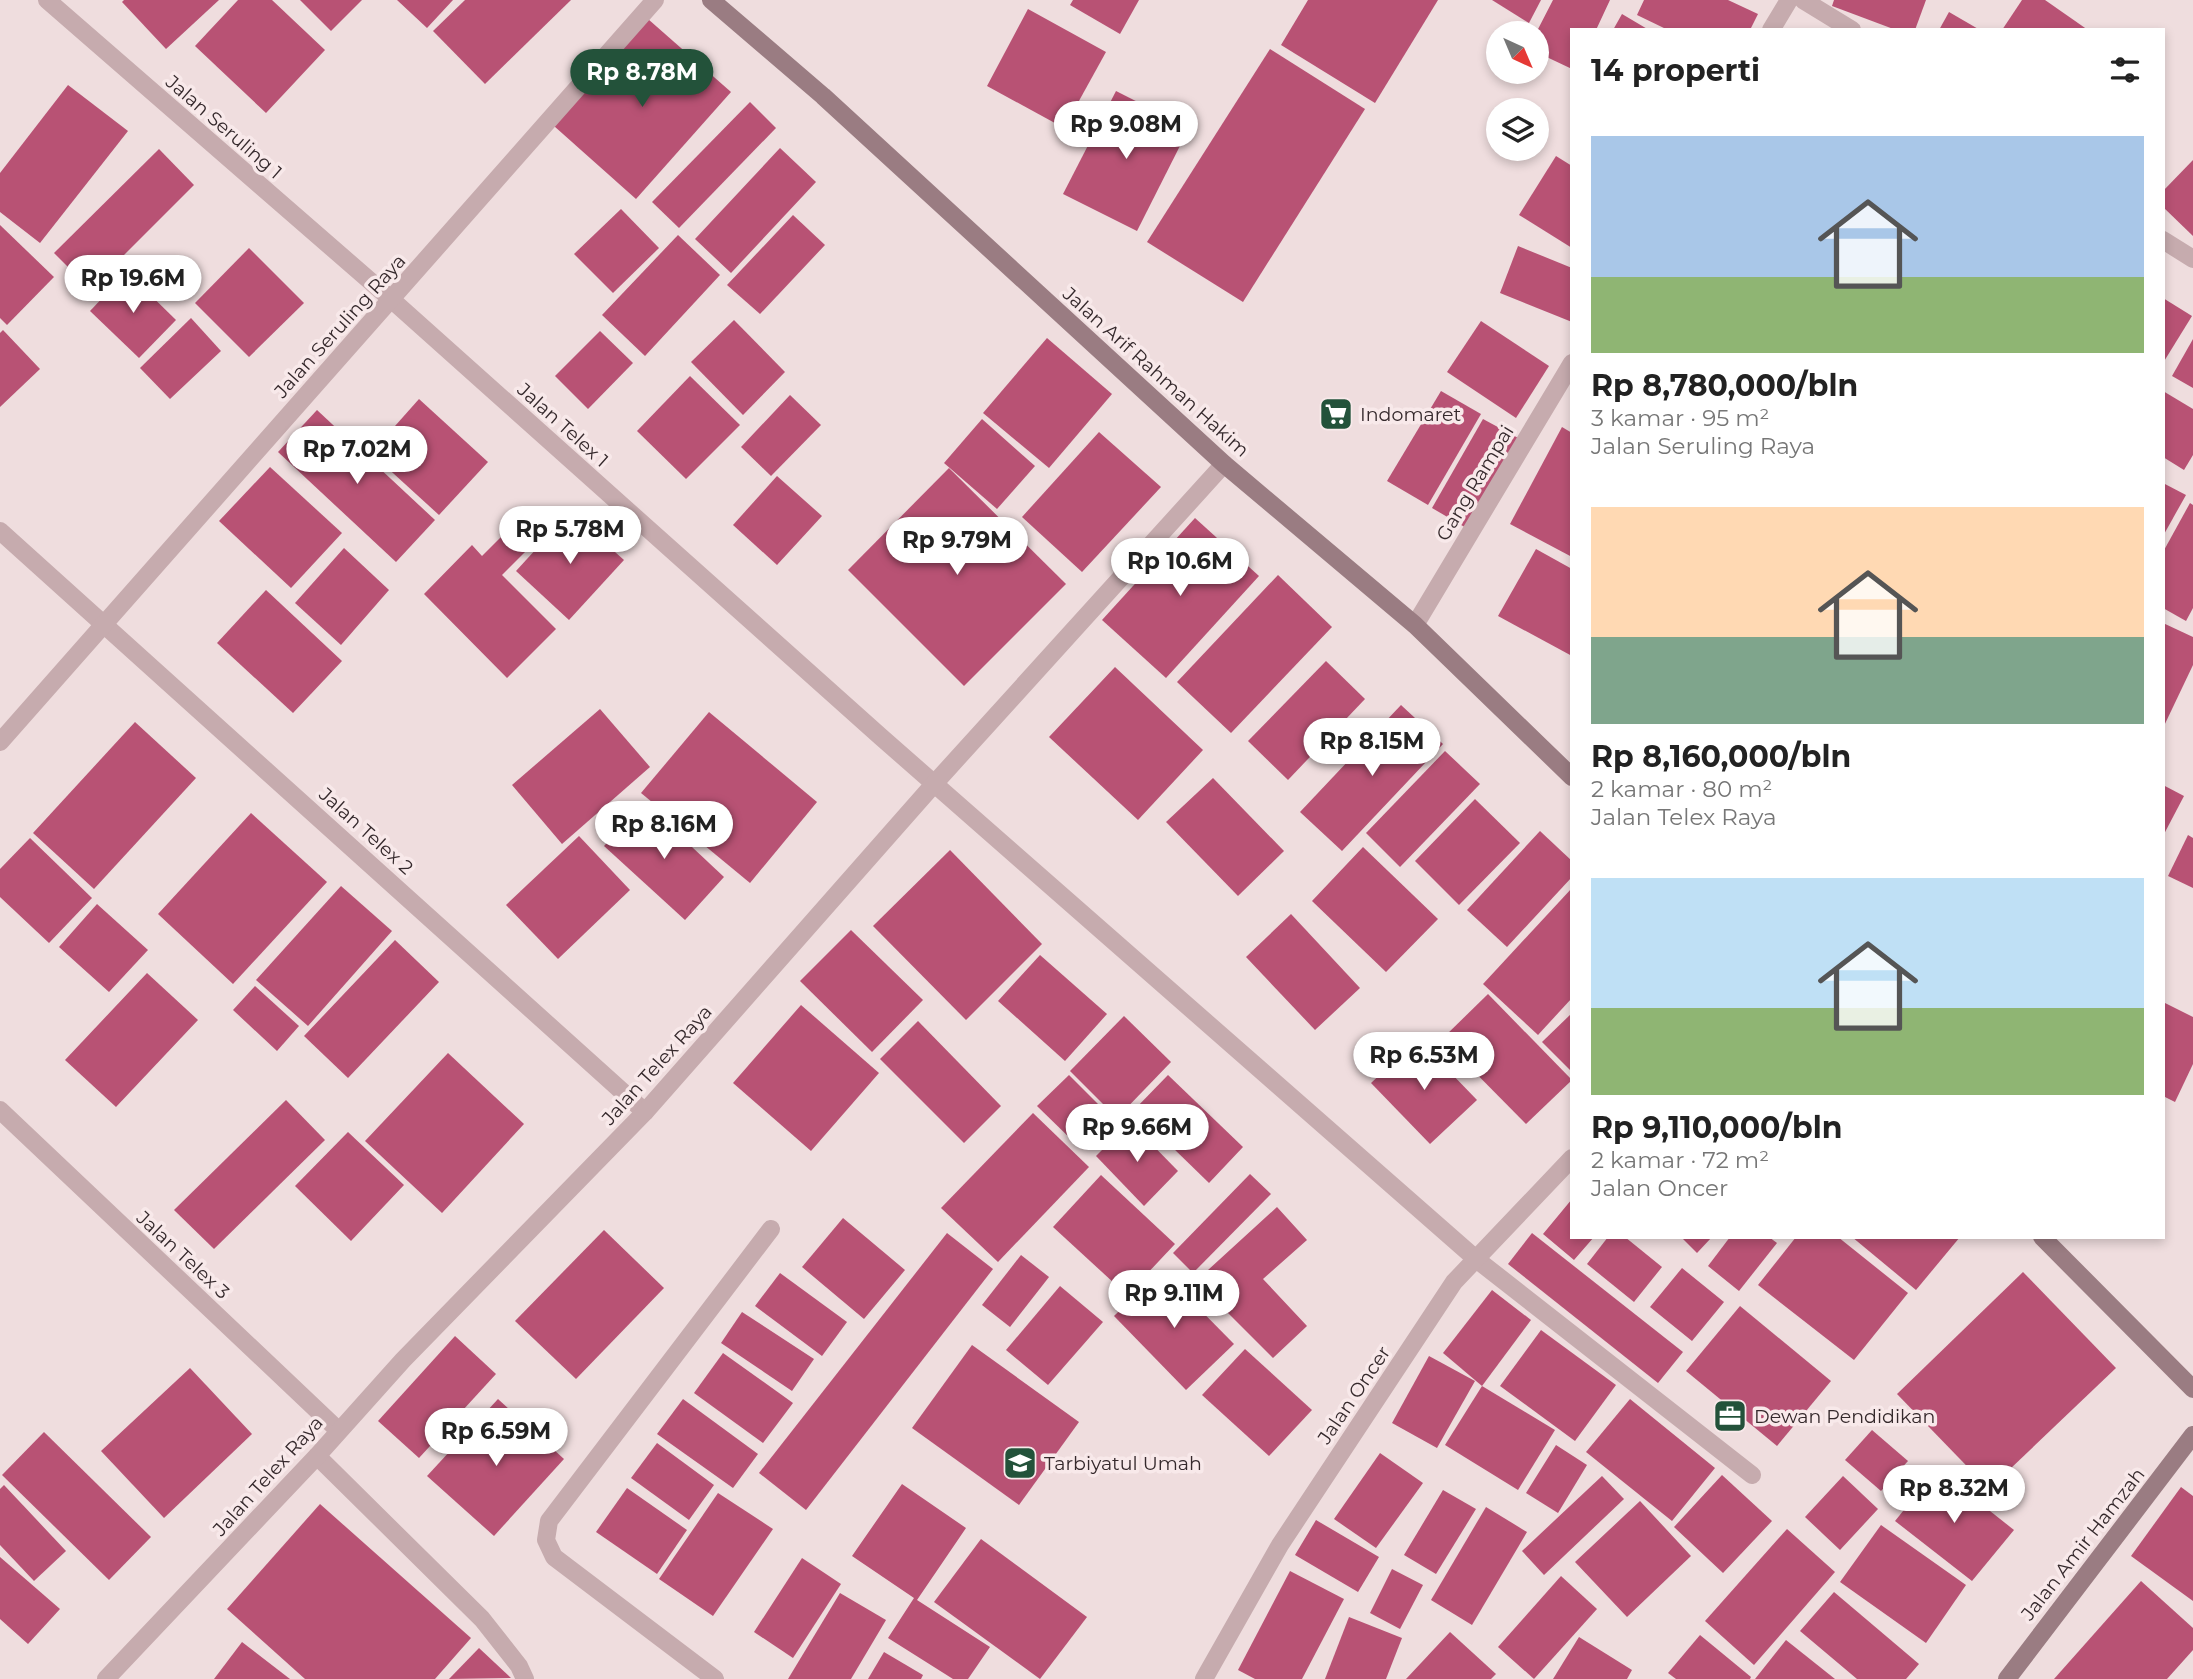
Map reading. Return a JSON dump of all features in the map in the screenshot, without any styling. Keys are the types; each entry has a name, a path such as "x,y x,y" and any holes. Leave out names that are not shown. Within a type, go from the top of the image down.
{"street":[{"name":"Jalan Seruling 1","path":"47,0 374,285"},
{"name":"Jalan Seruling Raya","path":"0,742 655,0"},
{"name":"Jalan Arif Rahman Hakim","path":"710,0 823,96 1224,464 1415,625 1570,775"},
{"path":"1772,28 1789,0"},
{"path":"1803,0 1849,28"},
{"path":"2165,241 2193,259"},
{"name":"Jalan Telex 1","path":"374,285 934,784 1476,1259 1752,1475"},
{"name":"Gang Rampai","path":"1415,625 1570,366"},
{"name":"Jalan Telex Raya","path":"106,1679 317,1456 338,1430 645,1112 934,784 1224,464"},
{"name":"Jalan Telex 2","path":"0,531 645,1112"},
{"name":"Jalan Telex 3","path":"0,1110 338,1430"},
{"name":"Jalan Oncer","path":"1204,1679 1280,1545 1454,1282 1570,1160"},
{"path":"715,1679 554,1557 545,1534 549,1521 771,1229"},
{"path":"2044,1239 2193,1389"},
{"name":"Jalan Amir Hamzah","path":"2007,1679 2193,1435"},
{"path":"317,1456 482,1619 519,1666 525,1679"}],"building":[{"path":"219,0 166,49 122,2"},
{"path":"238,0 272,0 325,50 266,113 195,46"},
{"path":"300,0 362,0 331,31"},
{"path":"397,0 453,0 427,28"},
{"path":"465,0 571,0 485,84 433,31"},
{"path":"1073,0 1139,0 1120,34 1070,5"},
{"path":"1308,0 1438,0 1375,103 1281,45"},
{"path":"1492,0 1541,0 1530,21"},
{"path":"1553,0 1610,0 1597,28 1570,28 1570,68 1549,58 1549,21 1542,21"},
{"path":"1644,0 1728,0 1758,14 1751,28 1664,28 1637,15"},
{"path":"1834,0 1926,0 1916,28 1891,28 1832,6"},
{"path":"2022,0 2045,0 2085,28 2003,28"},
{"path":"1028,9 1106,52 1064,128 987,86"},
{"path":"1949,12 1977,28 1940,28"},
{"path":"1622,14 1646,28 1614,28"},
{"path":"648,19 731,92 636,199 554,126"},
{"path":"1270,49 1365,109 1243,302 1147,242"},
{"path":"68,85 128,131 40,243 0,212 0,173"},
{"path":"1116,91 1189,128 1137,231 1063,194"},
{"path":"750,102 776,128 679,228 652,202"},
{"path":"780,148 816,182 731,273 695,239"},
{"path":"159,149 194,185 90,289 54,253"},
{"path":"1556,156 1570,165 1570,247 1519,215"},
{"path":"2193,160 2193,236 2165,209 2165,189"},
{"path":"621,209 659,248 613,293 574,254"},
{"path":"793,215 825,245 760,314 727,285"},
{"path":"0,225 54,277 7,325 0,318"},
{"path":"678,235 720,275 645,356 602,315"},
{"path":"1518,246 1570,267 1570,321 1500,293"},
{"path":"249,248 304,303 249,357 195,303"},
{"path":"127,272 176,320 139,358 90,311"},
{"path":"2165,299 2192,316 2165,360"},
{"path":"191,318 221,351 170,399 140,368"},
{"path":"734,320 785,372 743,415 691,362"},
{"path":"1481,321 1549,366 1516,418 1447,372"},
{"path":"3,330 40,369 0,407 0,333"},
{"path":"600,331 633,363 588,409 555,376"},
{"path":"1047,338 1112,394 1049,468 983,413"},
{"path":"2193,339 2193,388 2172,376"},
{"path":"690,376 740,425 686,479 637,431"},
{"path":"1441,391 1481,414 1428,505 1387,481"},
{"path":"2165,392 2193,409 2193,455 2184,470 2165,458"},
{"path":"790,395 821,425 771,476 741,447"},
{"path":"419,399 488,462 439,515 371,453"},
{"path":"317,410 435,520 396,562 278,452"},
{"path":"982,419 1035,466 997,509 944,463"},
{"path":"1483,419 1520,439 1468,529 1432,508"},
{"path":"1562,427 1570,432 1570,556 1510,524"},
{"path":"1099,432 1161,487 1082,572 1022,517"},
{"path":"270,467 342,533 291,588 219,521"},
{"path":"949,468 1066,584 964,686 848,570"},
{"path":"777,476 822,516 777,565 733,525"},
{"path":"2165,484 2186,495 2165,532"},
{"path":"2190,503 2193,505 2193,608 2186,621 2165,609 2165,548"},
{"path":"528,510 547,530 502,575 556,629 507,678 424,594 472,545 482,556"},
{"path":"570,512 624,560 569,620 516,571"},
{"path":"1195,518 1259,576 1166,678 1102,620"},
{"path":"344,548 389,590 341,645 295,603"},
{"path":"1536,549 1570,568 1570,655 1498,616"},
{"path":"1278,575 1332,627 1231,733 1177,682"},
{"path":"266,590 342,661 293,713 217,643"},
{"path":"2165,624 2193,637 2193,665 2165,724"},
{"path":"1326,661 1365,699 1288,780 1248,741"},
{"path":"1115,667 1203,750 1138,820 1049,737"},
{"path":"1401,705 1443,744 1342,851 1300,812"},
{"path":"600,709 650,767 562,844 512,785"},
{"path":"709,712 817,802 750,883 641,793"},
{"path":"135,722 196,778 94,889 33,833"},
{"path":"1445,751 1480,784 1400,867 1366,833"},
{"path":"1213,778 1284,851 1238,896 1166,822"},
{"path":"2165,786 2184,796 2165,832"},
{"path":"1475,799 1520,843 1459,905 1415,861"},
{"path":"644,802 724,877 685,920 604,846"},
{"path":"251,813 327,882 233,984 158,914"},
{"path":"1540,831 1570,859 1570,879 1507,947 1467,910"},
{"path":"2188,835 2193,838 2193,888 2168,876"},
{"path":"579,836 630,890 558,959 506,905"},
{"path":"30,838 92,898 49,943 0,897 0,869"},
{"path":"1363,847 1438,919 1386,972 1312,901"},
{"path":"950,850 1042,944 966,1020 873,926"},
{"path":"341,886 392,931 308,1026 256,980"},
{"path":"1570,890 1570,1000 1538,1035 1483,984"},
{"path":"97,904 148,950 109,992 59,947"},
{"path":"1291,914 1360,988 1315,1030 1246,957"},
{"path":"851,930 923,1000 872,1052 800,981"},
{"path":"395,940 439,982 348,1078 304,1036"},
{"path":"1040,955 1107,1014 1065,1061 998,1001"},
{"path":"147,973 198,1020 116,1107 65,1060"},
{"path":"255,986 299,1026 277,1051 233,1010"},
{"path":"1488,994 1570,1078 1570,1082 1526,1124 1442,1039"},
{"path":"2165,1003 2193,1017 2193,1064 2175,1102 2165,1097"},
{"path":"801,1005 879,1073 811,1151 733,1083"},
{"path":"1570,1015 1570,1070 1542,1042"},
{"path":"1124,1016 1171,1062 1117,1118 1070,1071"},
{"path":"918,1021 1001,1106 964,1143 880,1059"},
{"path":"1418,1039 1477,1100 1430,1144 1371,1083"},
{"path":"448,1053 524,1124 442,1213 365,1141"},
{"path":"1069,1075 1108,1114 1077,1145 1037,1106"},
{"path":"1168,1075 1243,1147 1209,1183 1134,1110"},
{"path":"286,1100 325,1140 214,1249 174,1210"},
{"path":"1033,1113 1089,1167 998,1262 941,1208"},
{"path":"1130,1122 1178,1171 1144,1206 1096,1156"},
{"path":"348,1132 404,1185 351,1241 295,1186"},
{"path":"1250,1174 1271,1194 1193,1273 1173,1253"},
{"path":"1101,1175 1175,1244 1127,1295 1053,1227"},
{"path":"1570,1201 1570,1239 1592,1239 1574,1260 1543,1234"},
{"path":"1277,1207 1307,1240 1263,1279 1307,1326 1273,1358 1196,1281"},
{"path":"843,1218 905,1270 864,1319 802,1267"},
{"path":"604,1230 664,1288 576,1379 515,1321"},
{"path":"947,1233 993,1269 806,1510 759,1473"},
{"path":"1532,1233 1683,1352 1658,1383 1508,1264"},
{"path":"1606,1239 1627,1239 1662,1267 1634,1302 1587,1264"},
{"path":"1683,1239 1710,1239 1697,1253"},
{"path":"1728,1239 1772,1239 1777,1243 1739,1291 1708,1266"},
{"path":"1794,1239 1840,1239 1908,1293 1854,1360 1758,1285"},
{"path":"1854,1239 1958,1239 1916,1290"},
{"path":"1021,1255 1049,1277 1010,1327 982,1305"},
{"path":"1682,1268 1724,1302 1692,1341 1650,1307"},
{"path":"1161,1270 1234,1344 1186,1390 1114,1316"},
{"path":"2023,1272 2116,1368 1989,1489 1897,1394"},
{"path":"780,1273 847,1322 822,1356 755,1306"},
{"path":"1060,1286 1103,1322 1048,1385 1006,1350"},
{"path":"1492,1290 1531,1320 1482,1386 1443,1353"},
{"path":"1740,1306 1831,1381 1777,1446 1686,1371"},
{"path":"742,1312 814,1359 792,1391 721,1343"},
{"path":"1541,1330 1616,1385 1575,1441 1500,1386"},
{"path":"455,1336 496,1374 419,1458 378,1421"},
{"path":"972,1345 1079,1422 1019,1505 912,1428"},
{"path":"1245,1349 1312,1410 1269,1456 1202,1395"},
{"path":"723,1353 793,1403 763,1443 694,1393"},
{"path":"1429,1356 1475,1381 1437,1448 1392,1423"},
{"path":"190,1368 252,1434 164,1518 101,1451"},
{"path":"1482,1386 1555,1430 1518,1490 1445,1445"},
{"path":"498,1399 564,1459 494,1536 427,1476"},
{"path":"683,1399 758,1454 733,1488 657,1434"},
{"path":"1630,1399 1715,1468 1672,1521 1586,1452"},
{"path":"1872,1430 1908,1461 1881,1491 1845,1460"},
{"path":"44,1432 151,1537 109,1580 2,1475"},
{"path":"657,1443 714,1485 689,1520 631,1478"},
{"path":"1556,1445 1587,1465 1558,1513 1526,1493"},
{"path":"1380,1453 1423,1483 1376,1548 1334,1519"},
{"path":"1937,1469 2014,1530 1972,1581 1895,1521"},
{"path":"1722,1475 1772,1521 1723,1573 1674,1527"},
{"path":"1602,1476 1624,1499 1544,1575 1522,1551"},
{"path":"1843,1476 1878,1509 1840,1550 1805,1517"},
{"path":"902,1484 966,1528 917,1600 990,1647 968,1679 953,1679 888,1638 914,1598 852,1556"},
{"path":"4,1485 66,1551 34,1581 0,1545 0,1489"},
{"path":"2181,1487 2193,1496 2193,1601 2131,1556"},
{"path":"627,1488 687,1530 657,1574 596,1532"},
{"path":"1443,1490 1476,1509 1436,1574 1404,1555"},
{"path":"718,1493 773,1529 713,1616 659,1579"},
{"path":"1640,1501 1691,1556 1627,1617 1575,1562"},
{"path":"320,1504 471,1638 435,1679 305,1679 227,1609"},
{"path":"1486,1507 1527,1532 1472,1625 1431,1600"},
{"path":"1316,1520 1379,1557 1358,1592 1295,1555"},
{"path":"1881,1525 1966,1585 1926,1643 1840,1582"},
{"path":"1787,1529 1835,1572 1754,1665 1705,1621"},
{"path":"981,1539 1087,1617 1040,1679 934,1602"},
{"path":"0,1557 60,1609 28,1644 0,1619"},
{"path":"802,1558 841,1584 793,1658 754,1632"},
{"path":"1392,1569 1423,1585 1400,1629 1370,1613"},
{"path":"1290,1571 1344,1599 1302,1679 1255,1679 1238,1670"},
{"path":"1561,1576 1597,1609 1534,1679 1498,1647"},
{"path":"2141,1581 2193,1628 2193,1650 2167,1679 2054,1679"},
{"path":"1834,1592 1919,1664 1906,1679 1857,1679 1800,1631"},
{"path":"840,1593 886,1620 851,1679 788,1679"},
{"path":"1349,1617 1402,1638 1386,1679 1325,1679"},
{"path":"1450,1632 1496,1674 1491,1679 1406,1679"},
{"path":"1700,1635 1751,1677 1750,1679 1676,1679 1668,1673"},
{"path":"1579,1637 1632,1670 1627,1679 1553,1679"},
{"path":"1786,1640 1835,1679 1755,1679"},
{"path":"242,1642 290,1679 214,1679"},
{"path":"479,1648 511,1678 449,1679"},
{"path":"884,1652 923,1675 921,1679 868,1679"}],"place":[{"name":"Indomaret","path":"1336,414"},
{"name":"Dewan Pendidikan","path":"1730,1416"},
{"name":"Tarbiyatul Umah","path":"1020,1463"}]}
